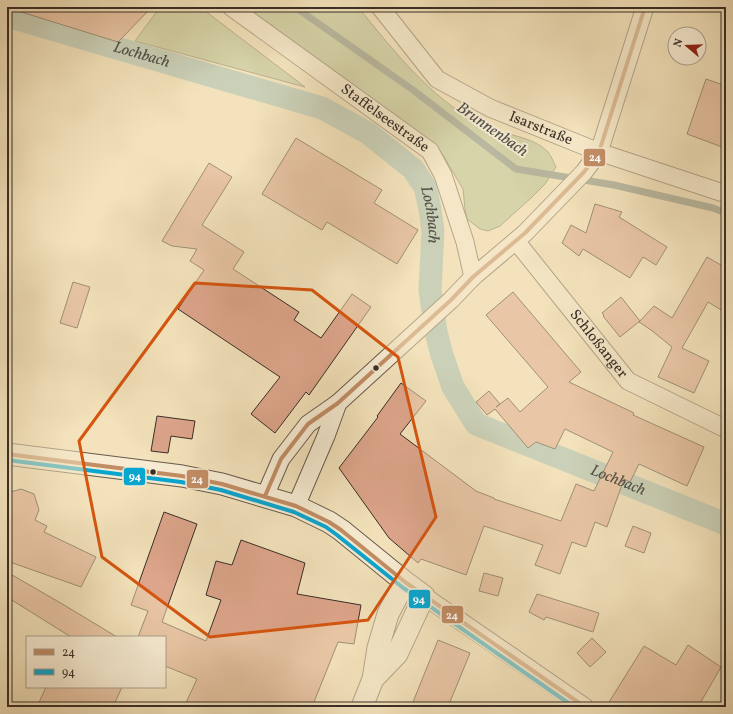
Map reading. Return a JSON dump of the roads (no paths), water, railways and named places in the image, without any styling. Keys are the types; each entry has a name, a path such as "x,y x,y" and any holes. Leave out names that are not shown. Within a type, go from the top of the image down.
{"street":[{"name":"Staffelseestraße","path":"231,7 430,151 443,175 465,242 473,277"},
{"name":"Isarstraße","path":"380,7 437,79 490,108 599,152 726,194"},
{"path":"265,496 281,459 308,424 338,403 451,300 473,277 520,237 584,172 599,152 645,7"},
{"name":"Schloßanger","path":"520,237 628,381 726,429"},
{"path":"296,506 326,436 338,403"},
{"path":"7,454 182,476 222,484 296,506 338,528 424,596 586,707"},
{"path":"362,707 373,679 378,648 388,614 405,582"},
{"path":"373,679 397,654 424,596"}],"waterway":[{"name":"Brunnenbach","path":"295,7 413,90 516,169 614,185 713,208 726,213"},
{"name":"Lochbach","path":"7,16 322,108 368,133 413,169 425,187 433,231 430,290 436,332 453,387 476,424 726,524"}]}
